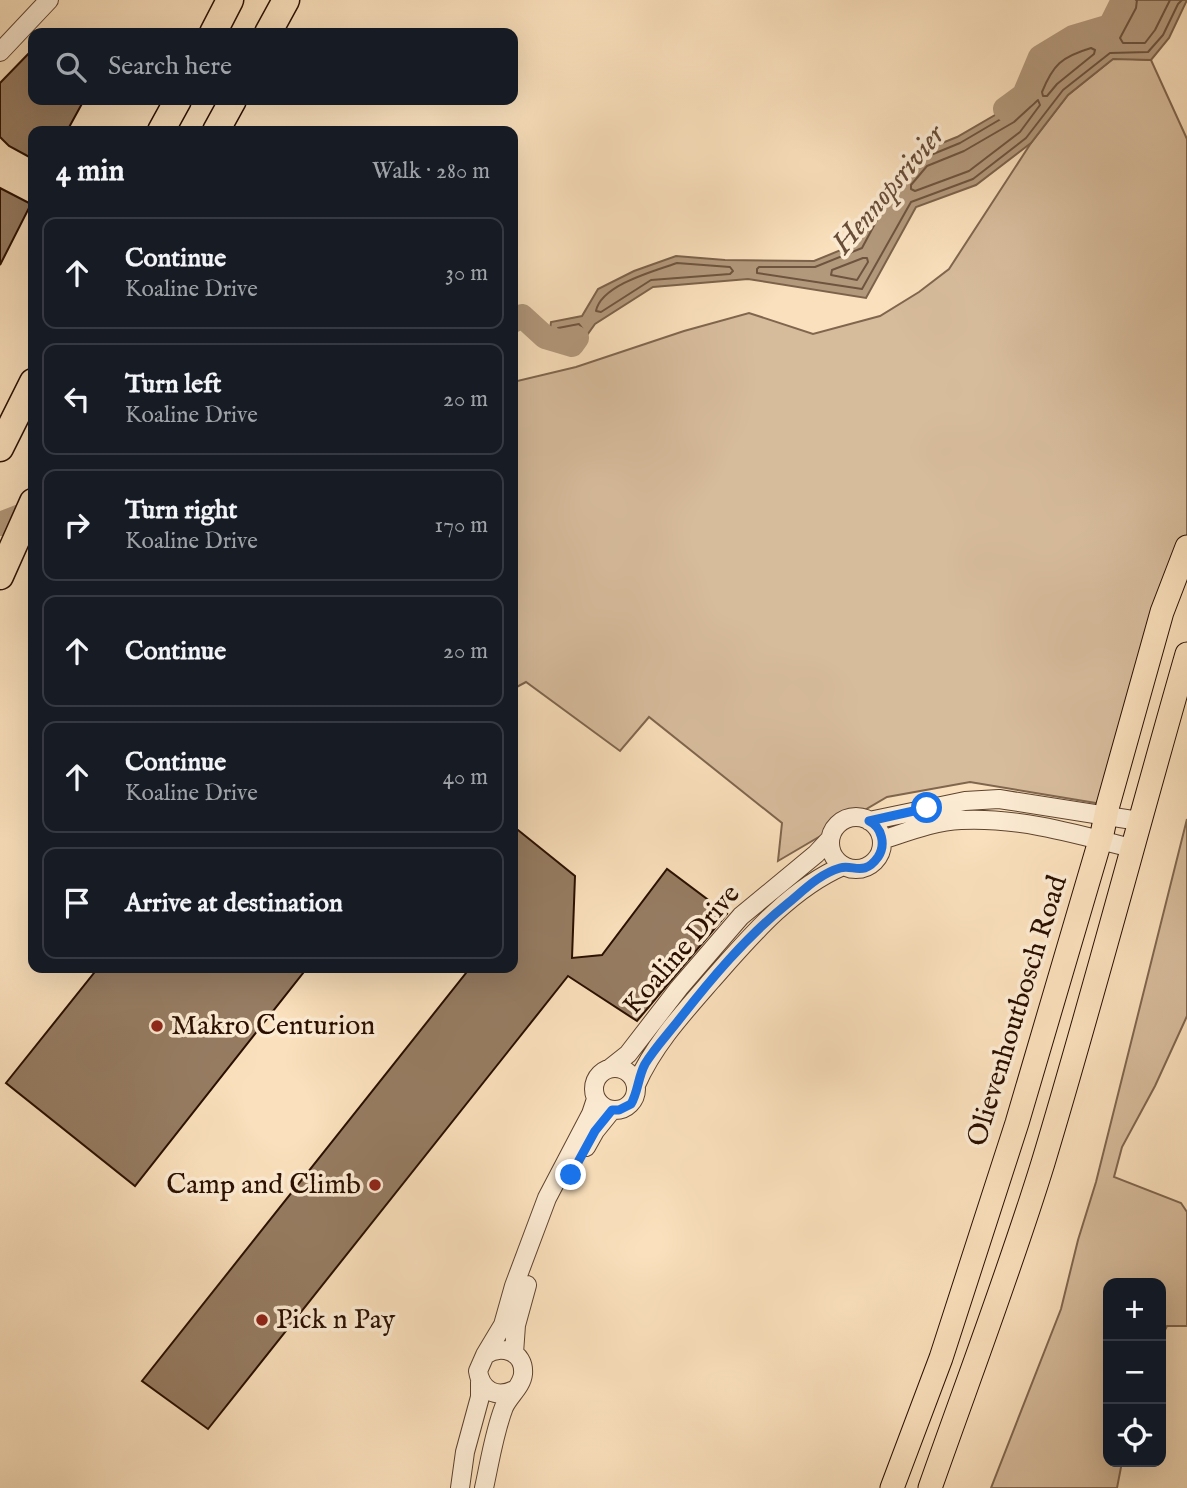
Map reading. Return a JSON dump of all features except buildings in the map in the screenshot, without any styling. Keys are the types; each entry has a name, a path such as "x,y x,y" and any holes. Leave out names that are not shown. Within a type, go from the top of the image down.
{"highway":[{"path":"216,28 230,0"},
{"path":"271,28 286,0"},
{"path":"164,126 175,105"},
{"path":"219,126 230,105"},
{"path":"0,448 28,392"},
{"path":"0,576 28,513"}],"main road":[{"name":"Olievenhoutbosch Road","path":"892,1488 941,1358 1017,1123 1162,612 1187,547"},
{"path":"930,1488 1042,1166 1187,654"}],"street":[{"path":"0,52 49,0"},
{"name":"Koaline Drive","path":"609,1069 628,1054 679,988 749,908 816,854 830,839 834,827 844,819 856,816 869,821 965,801 999,799 1139,821"},
{"path":"869,821 878,828 882,840 916,829 960,820 1015,822 1131,848"},
{"path":"830,839 831,852 843,866"},
{"name":"Koaline Drive","path":"636,1085 646,1064 682,1016 738,950 765,923 823,875 843,866 855,869 868,866 877,858 882,840"},
{"path":"749,908 765,923"},
{"path":"609,1069 623,1069 629,1073 636,1085 631,1104 619,1110 612,1110 600,1104 594,1092 596,1079 609,1069"},
{"path":"460,1488 465,1452 480,1397 478,1371 503,1325 514,1286 547,1198 591,1114 596,1099"},
{"path":"514,1353 514,1336 529,1276 571,1175 595,1131 612,1110"},
{"path":"484,1488 496,1430 506,1403 519,1385 523,1371 519,1358 514,1353 499,1349 485,1356"},
{"path":"480,1382 495,1394 514,1390"}],"shaded area":[{"path":"1114,58 1151,60 1187,139 1187,548 1108,805 970,782 887,797 778,861 782,823 649,717 620,751 526,682 518,686 518,381 576,367 684,331 749,313 813,334 880,316 919,292 949,269 1031,143 1068,95"},
{"path":"1187,819 1187,1016 1155,1086 1122,1147 1114,1177 1181,1203 1187,1212 1187,1326 1166,1328 1166,1278 1103,1278 1103,1467 1121,1467 1117,1488 991,1488 1061,1309 1096,1182"}],"water":[{"path":"1123,0 1187,0 1169,38 1151,60 1113,59 1068,95 1031,143 976,185 916,207 866,298 748,279 653,287 595,324 575,352 548,343 551,322 582,316 598,289 634,271 676,256 725,260 814,261 858,243 880,199 917,153 957,137 1007,108 1027,86 1040,57 1073,37 1110,26"}],"waterway":[{"name":"Hennopsrivier","path":"1005,109 1024,95 1040,57 1073,37 1110,26 1123,0"},
{"name":"Hennopsrivier","path":"518,318 522,316 545,337 572,345 577,338"},
{"name":"Hennopsrivier","path":"0,524 28,513"}],"place":[{"name":"Makro Centurion","path":"157,1026"},
{"name":"Camp and Climb","path":"375,1185"},
{"name":"Pick n Pay","path":"262,1320"}],"route":[{"path":"571,1175 595,1131 612,1110 619,1110 631,1104 646,1064 660,1044 746,942 823,875 843,866 862,869 873,863 880,852 882,840 878,828 869,821 927,808"}]}
